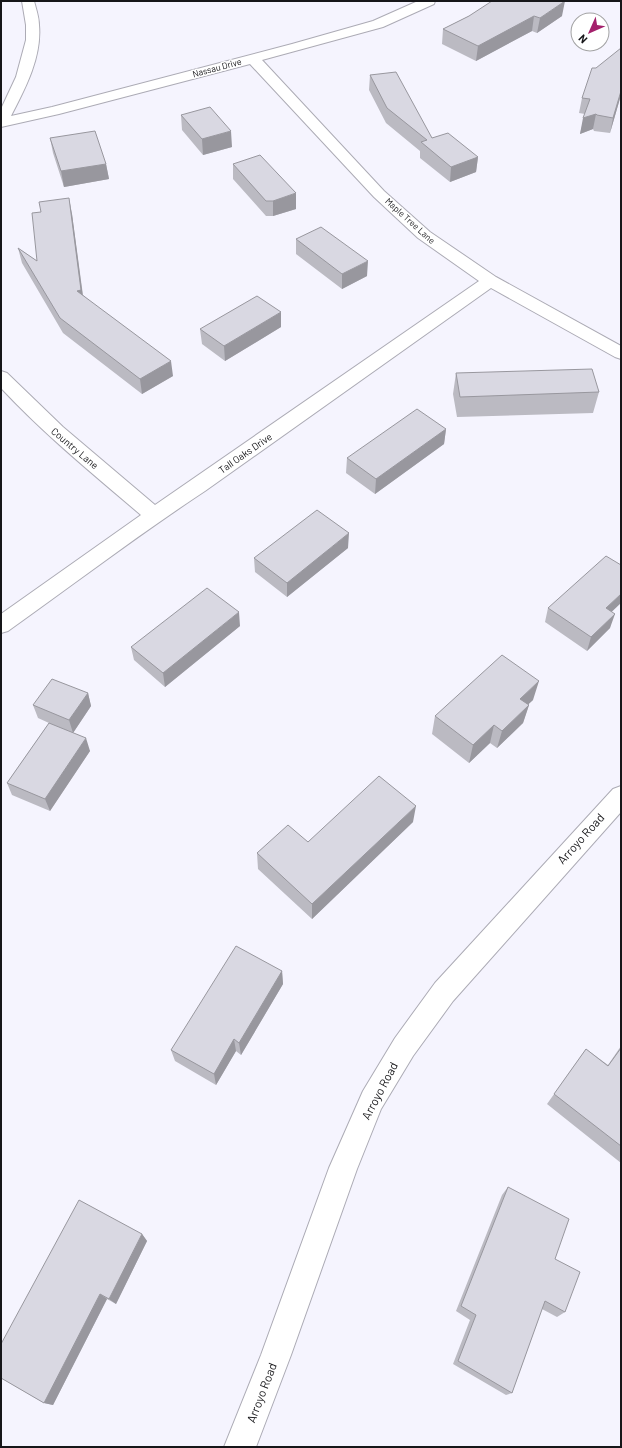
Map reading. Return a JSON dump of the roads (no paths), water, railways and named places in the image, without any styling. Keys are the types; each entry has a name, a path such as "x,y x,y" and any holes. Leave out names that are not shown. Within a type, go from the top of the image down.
{"street":[{"path":"1,122 26,67 31,47 33,28 28,1"},
{"name":"Nassau Drive","path":"1,122 54,111 297,48 378,24 429,1"},
{"name":"Maple Tree Lane","path":"252,59 380,194 424,235 490,282 621,354"},
{"name":"Tall Oaks Drive","path":"1,625 113,546 154,515 198,486 490,282"},
{"name":"Country Lane","path":"1,376 23,401 54,432 154,515"},
{"name":"Arroyo Road","path":"240,1447 276,1355 343,1168 372,1100 404,1047 444,992 621,796"}]}
